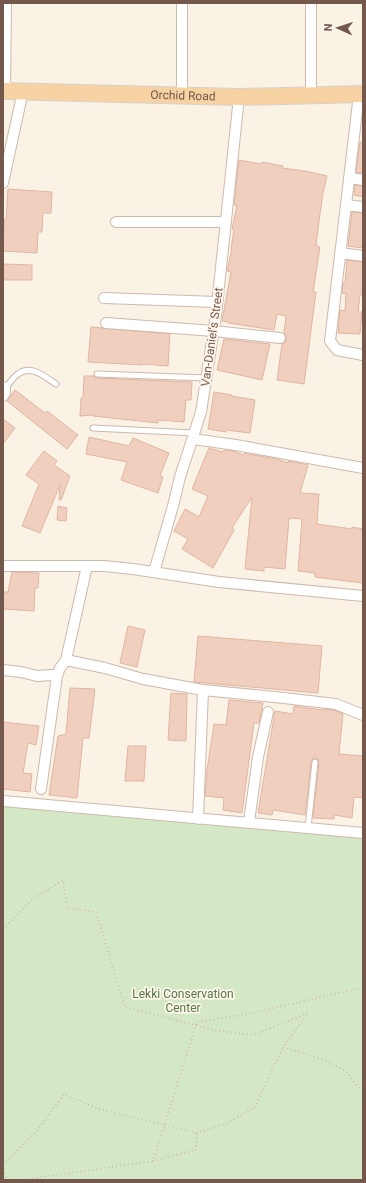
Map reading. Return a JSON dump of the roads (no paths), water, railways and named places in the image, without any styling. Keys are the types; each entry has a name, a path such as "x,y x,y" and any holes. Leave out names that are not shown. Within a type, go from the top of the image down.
{"main road":[{"name":"Orchid Road","path":"4,91 239,97 361,94"}],"street":[{"path":"4,91 6,3"},
{"path":"182,3 182,95"},
{"path":"311,95 312,3"},
{"path":"3,182 23,91"},
{"path":"361,94 349,178 330,342 337,350 363,355"},
{"name":"Van-Daniel’s Street","path":"154,572 180,477 201,412 214,331 239,97"},
{"path":"349,178 363,180"},
{"path":"346,205 363,207"},
{"path":"116,222 226,222"},
{"path":"340,253 363,256"},
{"path":"104,298 217,302"},
{"path":"106,323 214,331 280,338"},
{"path":"194,436 363,468"},
{"path":"3,566 104,566 219,582 363,596"},
{"path":"41,789 57,676 60,668 66,660 87,566"},
{"path":"66,660 106,668 143,679 203,690 336,704 363,715"},
{"path":"3,670 37,676 57,676"},
{"path":"198,819 203,690"},
{"path":"249,822 258,757 268,712"},
{"path":"3,801 198,819 363,832"}],"lane":[{"path":"4,390 18,373 25,370 32,370 41,374 56,384"},
{"path":"97,374 207,378"},
{"path":"93,428 194,436"},
{"path":"308,828 315,762"}],"park label":[{"name":"Lekki Conservation Center","path":"183,1001"}]}
